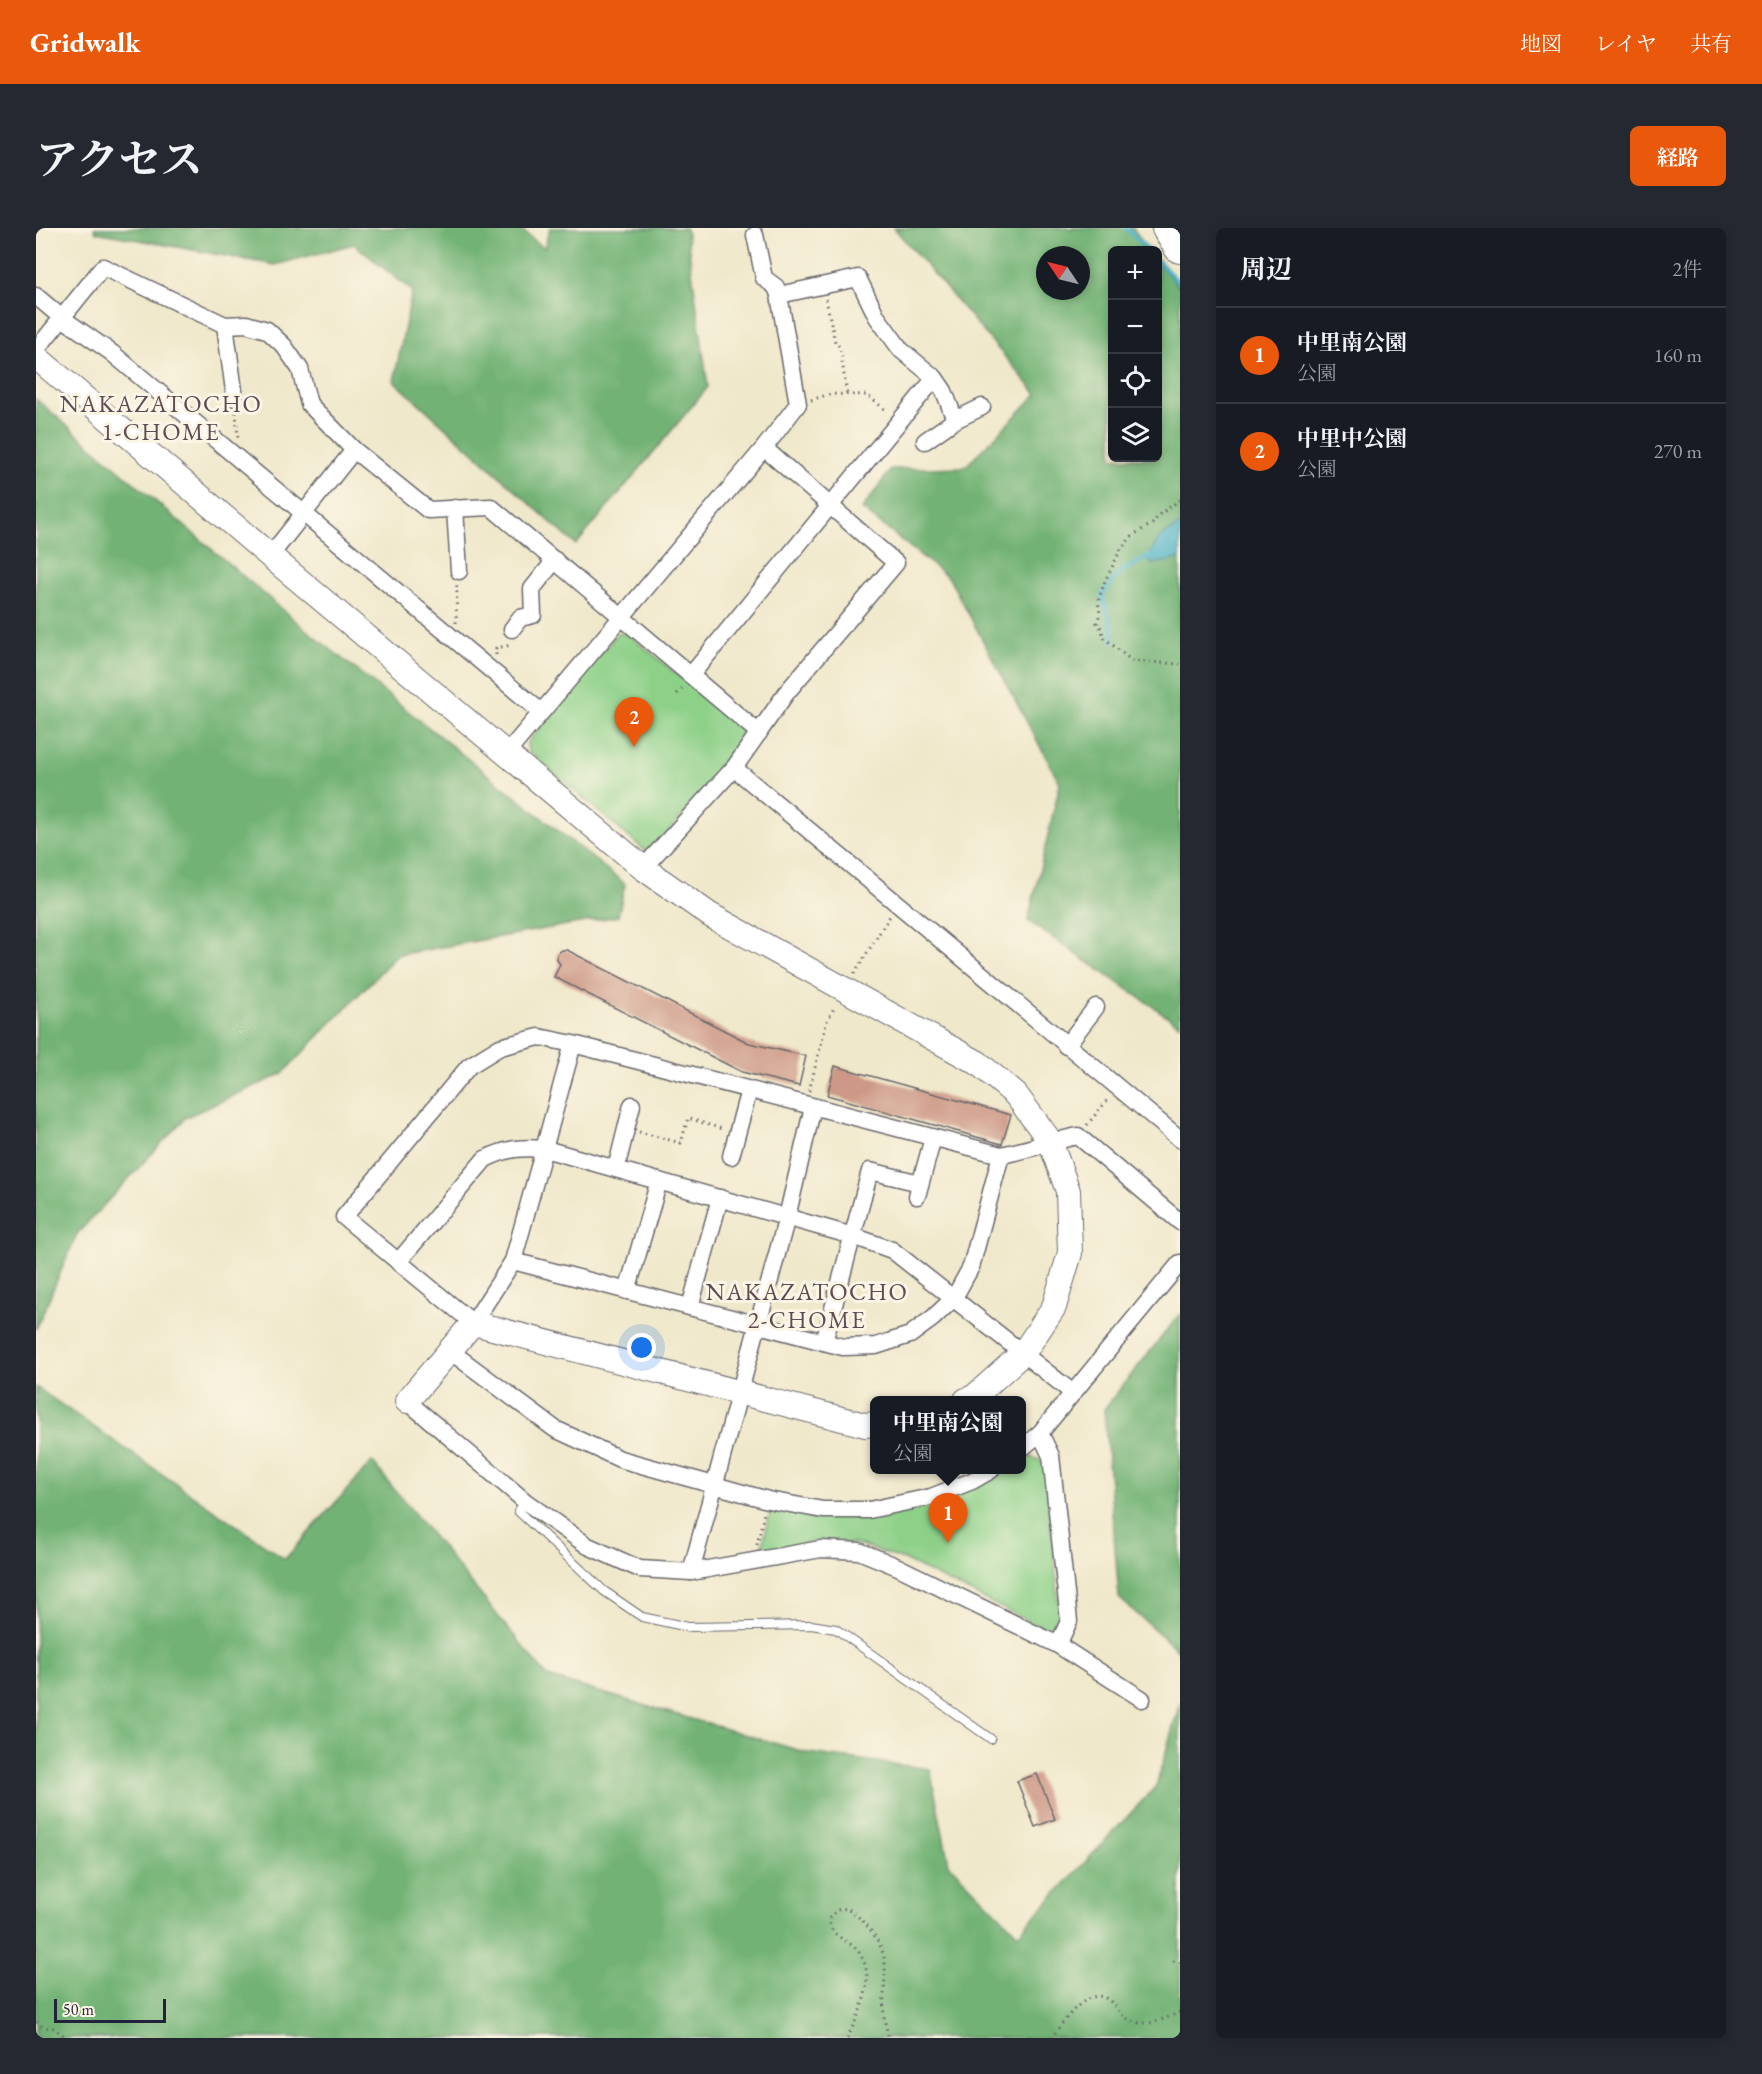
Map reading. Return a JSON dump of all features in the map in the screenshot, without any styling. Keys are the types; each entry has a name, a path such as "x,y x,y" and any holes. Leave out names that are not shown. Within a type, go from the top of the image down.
{"highway":[{"path":"1168,228 1180,247"}],"street":[{"path":"507,753 764,448 798,404 779,295 776,287 764,278 755,235"},
{"path":"36,350 103,267 225,325 246,324 267,330 284,346 300,369 309,404 354,450 428,510 491,507 759,733"},
{"path":"779,295 858,278 877,317 901,350 935,378 944,391 955,420"},
{"path":"36,296 62,318 112,353 541,712"},
{"path":"225,325 235,398"},
{"path":"36,357 643,868 710,915 978,1063 1016,1095 1050,1141 1068,1191 1070,1253 1054,1307 1024,1352 975,1396"},
{"path":"691,675 935,378"},
{"path":"925,441 955,420 982,407"},
{"path":"643,868 734,768 787,692 896,562 764,448"},
{"path":"270,556 354,450"},
{"path":"455,508 459,571"},
{"path":"512,629 520,618 533,615 532,589 555,560"},
{"path":"734,768 1180,1139"},
{"path":"1066,1046 1096,1007"},
{"path":"870,1424 740,1394 473,1323 344,1217 469,1066 500,1047 539,1037 1001,1155 1031,1149 1050,1141 1078,1136 1180,1222"},
{"path":"573,1044 513,1261 473,1323 407,1401 526,1502 588,1546 640,1569 691,1572 821,1549 859,1551 898,1567 1058,1645 1142,1699"},
{"path":"731,1155 749,1090"},
{"path":"616,1169 632,1105"},
{"path":"691,1572 787,1217 813,1107"},
{"path":"825,1342 870,1171 918,1190 933,1138"},
{"path":"399,1262 485,1159 504,1150 523,1147 545,1149 853,1236 892,1250 1073,1393"},
{"path":"513,1261 843,1347 876,1346 910,1335 954,1298 971,1267 1001,1155"},
{"path":"627,1291 659,1181"},
{"path":"690,1307 720,1198"},
{"path":"1026,1445 1040,1433 1180,1263"},
{"path":"450,1351 555,1429 620,1459 768,1500 823,1510 869,1510 931,1497 984,1474"},
{"path":"1040,1433 1051,1456 1069,1621 1058,1645"}],"lane":[{"path":"526,1502 518,1511 604,1591 642,1617 688,1627 812,1624 836,1629 991,1739"}],"path":[{"path":"824,286 835,342 840,347 847,395"},
{"path":"798,404 830,394 867,395 900,422"},
{"path":"235,398 241,460"},
{"path":"1180,500 1160,514 1152,524 1133,535 1121,549 1105,581 1098,602 1100,614 1097,623 1102,628 1103,637 1132,661 1180,664"},
{"path":"456,641 459,571"},
{"path":"492,671 496,665 496,648 512,645 512,629"},
{"path":"1078,1136 1117,1088"},
{"path":"626,1128 681,1143 688,1119 737,1134"},
{"path":"753,1561 768,1500"},
{"path":"847,2038 858,2016 866,1991 866,1969 861,1954 834,1933 829,1926 830,1917 837,1910 848,1908 860,1916 882,1949 885,1963 883,2013 889,2038"},
{"path":"1173,1961 1180,1963"},
{"path":"1051,2038 1082,2001 1094,1997 1103,1997 1111,2002 1122,2015 1136,2022 1153,2023 1180,2012"},
{"path":"36,2022 43,2027 54,2028 67,2038"}],"green space":[{"path":"94,228 519,228 544,248 550,228 686,228 708,387 576,545 394,381 412,291 354,244 275,265 96,232"},
{"path":"894,228 1133,228 1145,246 1108,246 1108,462 1162,462 1162,268 1180,288 1180,1025 1028,921 1060,783 949,578 862,509 891,469 965,467 1037,394"},
{"path":"36,399 305,629 625,884 618,916 397,955 282,1074 186,1117 77,1234 36,1329"},
{"path":"618,633 628,634 746,731 748,741 649,854 528,751 527,743"},
{"path":"1180,1314 1180,1652 1119,1598 1104,1409"},
{"path":"36,1387 285,1559 372,1462 548,1677 808,1753 930,1769 949,1864 1018,1934 1156,1786 1180,1703 1180,2038 36,2038"},
{"path":"1026,1455 1045,1462 1061,1627 1053,1633 904,1560 861,1545 821,1541 761,1551 770,1513 778,1508 825,1517 978,1485 997,1474 1026,1474"}],"water":[{"path":"1180,525 1180,559 1153,564 1147,560 1159,538"}],"building":[{"path":"562,950 567,950 749,1043 806,1056 799,1086 742,1072 554,977 560,964 557,954"},
{"path":"835,1066 1011,1115 1002,1144 827,1095"},
{"path":"1037,1774 1055,1819 1035,1827 1017,1781"}],"waterway":[{"path":"1126,228 1144,246"},
{"path":"1162,265 1180,284"},
{"path":"1113,641 1111,624 1102,595 1120,572 1154,554"}],"place":[{"name":"中里中公園","path":"634,747"},
{"name":"中里南公園","path":"948,1543"}],"district":[{"name":"NAKAZATOCHO 1-CHOME","path":"161,417"},
{"name":"NAKAZATOCHO 2-CHOME","path":"807,1305"}]}
